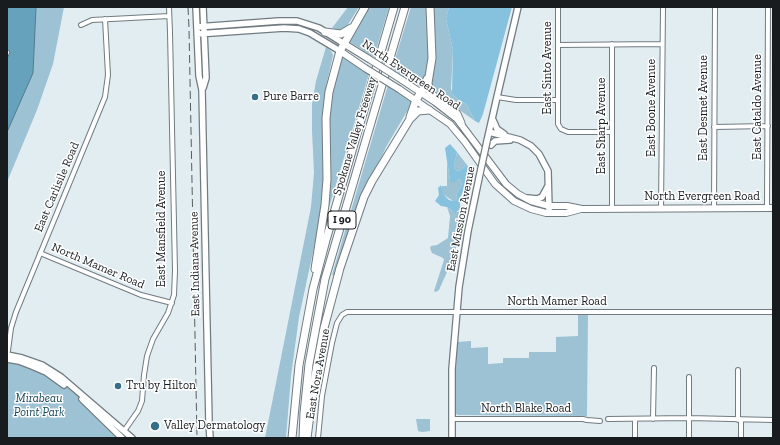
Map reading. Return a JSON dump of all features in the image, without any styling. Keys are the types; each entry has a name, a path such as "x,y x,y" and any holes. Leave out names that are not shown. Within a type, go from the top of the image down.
{"highway":[{"path":"313,289 315,262 325,205 327,179 326,112 335,66 340,51 343,43 365,7"},
{"name":"Spokane Valley Freeway","path":"292,438 299,365 313,289 394,7"},
{"name":"Spokane Valley Freeway","path":"303,438 304,413 310,364 325,279 405,7"},
{"path":"430,7 432,47 431,67 428,82 429,90 432,95 457,114 461,123"},
{"path":"325,32 341,34 353,27"},
{"path":"410,119 416,100 421,92 431,67"},
{"path":"307,438 311,400 320,347 345,251 364,198 372,181 410,119 418,111 429,110"}],"main road":[{"name":"North Evergreen Road","path":"343,43 421,92 461,123 501,178 512,189 524,198 549,210"},
{"name":"North Evergreen Road","path":"340,51 450,124 495,184 505,194 522,206 531,209 549,210 567,206 582,209 770,208"}],"street":[{"name":"East Mansfield Avenue","path":"120,437 138,411 142,401 147,356 153,339 165,320 172,303 175,278 169,7"},
{"name":"East Indiana Avenue","path":"196,7 199,76 202,90 208,422 210,438"},
{"name":"East Indiana Avenue","path":"202,7 206,78 202,90"},
{"path":"518,7 496,97 489,132 489,143 499,140 520,140"},
{"name":"East Sinto Avenue","path":"558,7 557,100 558,120 561,129 568,132 612,132"},
{"name":"East Boone Avenue","path":"662,209 663,7"},
{"name":"East Desmet Avenue","path":"714,209 715,7"},
{"name":"East Cataldo Avenue","path":"768,7 771,97 768,126 770,208"},
{"path":"81,25 92,20 169,16"},
{"name":"East Carlisile Road","path":"7,359 11,328 16,312 105,97 108,75 105,19"},
{"name":"North Evergreen Road","path":"197,27 290,21 307,24 325,32 343,43"},
{"name":"North Evergreen Road","path":"198,34 284,28 299,29 310,32 340,51"},
{"name":"East Sharp Avenue","path":"612,44 612,209"},
{"path":"558,45 662,44"},
{"path":"496,97 516,100 557,100"},
{"path":"492,117 498,129 508,137"},
{"path":"714,127 768,126"},
{"path":"489,132 520,140 531,146 542,157 548,171 549,210"},
{"name":"East Mission Avenue","path":"452,438 452,369 456,312 468,232 483,161 489,143"},
{"path":"524,198 537,199 542,197 549,184"},
{"name":"North Mamer Road","path":"40,253 141,295 172,303"},
{"name":"North Mamer Road","path":"342,315 347,312 369,311 773,312"},
{"name":"East Nora Avenue","path":"318,438 322,396 329,356 337,323 342,315"},
{"path":"7,355 22,358 42,365 61,377 132,438"},
{"path":"7,359 32,366 46,372 60,381 78,396 120,437"},
{"path":"653,419 654,368"},
{"path":"738,370 741,438"},
{"path":"689,377 689,438"},
{"name":"North Blake Road","path":"452,418 583,419 600,421"},
{"path":"608,419 689,418 773,420"},
{"path":"635,419 635,438"},
{"path":"206,438 208,422"}],"green space":[{"path":"36,7 64,7 53,64 37,110 7,182 7,132 33,73"},
{"path":"348,7 359,7 347,26 339,30 332,28"},
{"path":"368,7 389,7 374,57 348,41"},
{"path":"411,7 428,7 430,50 427,72 422,88 392,69"},
{"path":"433,7 449,7 446,19 453,50 451,89 454,96 467,105 475,121 433,91 431,84 436,46"},
{"path":"326,47 333,55 326,87 323,112 324,170 322,208 299,317 291,376 286,438 265,438 311,207 314,173 312,104 316,81"},
{"path":"342,55 369,74 327,211 328,126 331,93"},
{"path":"388,85 413,101 386,147 367,184 335,276 332,275"},
{"path":"457,152 467,165 459,171 455,170 454,166"},
{"path":"447,161 450,180 460,179 462,184 457,193 456,201 453,201 444,195 442,190 442,186 447,186"},
{"path":"447,207 452,211 458,212 460,209 460,231 451,263 439,290 436,292 434,291 444,260 443,258 432,253 430,248 431,246 437,245 448,238 450,216"},
{"path":"578,315 588,315 587,416 456,414 457,342 471,341 471,348 488,347 488,364 503,363 503,358 529,358 529,352 556,352 556,337 578,336"},
{"name":"Mirabeau Point Park","path":"7,359 19,361 59,381 78,396 114,430 119,438 7,438"},
{"path":"416,419 430,419 430,431 418,431"}],"shaded area":[{"path":"7,7 36,7 33,73 7,132 7,59 10,52 7,49"},
{"path":"449,7 512,7 483,114 479,123 475,121 467,105 452,93 453,50 446,19"},
{"path":"450,144 457,152 454,166 455,170 459,171 467,165 469,168 467,183 460,198 460,209 455,213 447,207 441,206 435,201 439,195 438,188 441,185 444,195 449,200 456,201 457,193 462,184 460,179 454,183 450,180 445,148"}],"railway":[{"path":"188,7 197,438"}],"place":[{"name":"Pure Barre","path":"255,97"},
{"name":"Tru by Hilton","path":"118,386"},
{"name":"Valley Dermatology","path":"155,426"}]}
